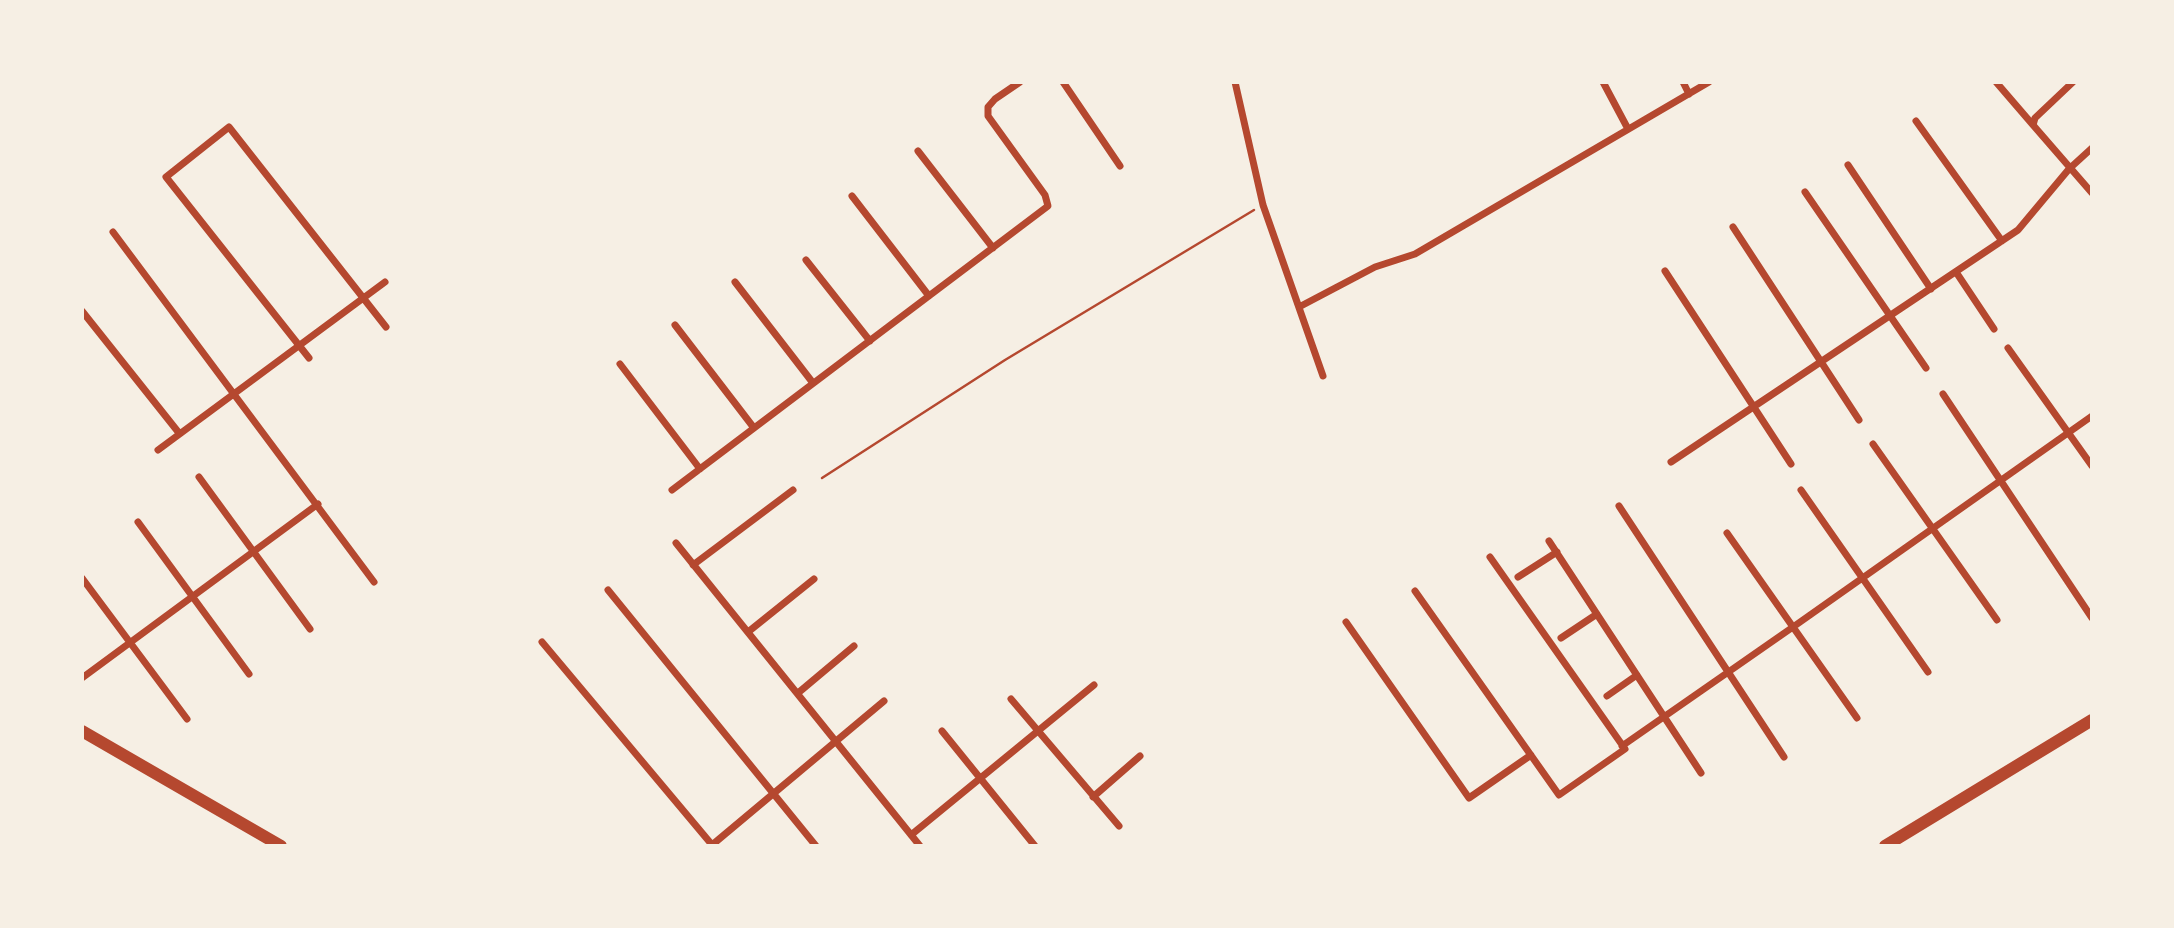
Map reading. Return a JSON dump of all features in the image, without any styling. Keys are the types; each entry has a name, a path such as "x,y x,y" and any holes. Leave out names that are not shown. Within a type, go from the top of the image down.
{"street":[{"path":"672,490 1048,206 1045,195 988,116 988,107 995,99 1020,82"},
{"path":"1063,82 1120,166"},
{"path":"1235,82 1263,205 1323,376"},
{"path":"1603,82 1628,130"},
{"path":"1683,82 1689,94"},
{"path":"1299,307 1375,267 1415,254 1709,82"},
{"path":"1996,82 2092,193"},
{"path":"2033,125 2035,118 2073,82"},
{"path":"1916,121 2002,241"},
{"path":"309,358 166,177 229,127 386,327"},
{"path":"1671,462 2018,230 2069,169 2092,148"},
{"path":"918,150 993,248"},
{"path":"1849,165 1931,289"},
{"path":"1805,192 1926,368"},
{"path":"852,196 929,296"},
{"path":"1733,227 1860,420"},
{"path":"113,232 374,582"},
{"path":"806,260 870,341"},
{"path":"1665,271 1791,464"},
{"path":"1956,272 1994,329"},
{"path":"158,450 385,282"},
{"path":"735,282 813,383"},
{"path":"82,311 179,433"},
{"path":"675,325 754,428"},
{"path":"2008,348 2092,466"},
{"path":"620,364 700,469"},
{"path":"1943,394 2092,618"},
{"path":"1622,746 2092,416"},
{"path":"1873,444 1997,620"},
{"path":"199,477 310,629"},
{"path":"693,565 793,490"},
{"path":"1801,490 1928,672"},
{"path":"82,678 318,504"},
{"path":"1619,506 1784,757"},
{"path":"138,522 249,674"},
{"path":"1727,533 1857,718"},
{"path":"1549,541 1701,774"},
{"path":"676,543 920,846"},
{"path":"1518,577 1557,552"},
{"path":"1415,591 1559,795 1625,749 1490,557"},
{"path":"82,578 187,719"},
{"path":"748,632 814,579"},
{"path":"608,590 816,846"},
{"path":"1560,638 1597,614"},
{"path":"1346,622 1469,798 1531,755"},
{"path":"542,642 713,845 884,701"},
{"path":"798,693 854,646"},
{"path":"1608,696 1637,675"},
{"path":"912,835 1094,685"},
{"path":"1011,699 1119,827"},
{"path":"1885,846 2092,720"},
{"path":"82,731 281,846"},
{"path":"942,731 1035,846"},
{"path":"1093,797 1140,756"}],"path":[{"path":"822,478 1017,353 1263,205"}]}
